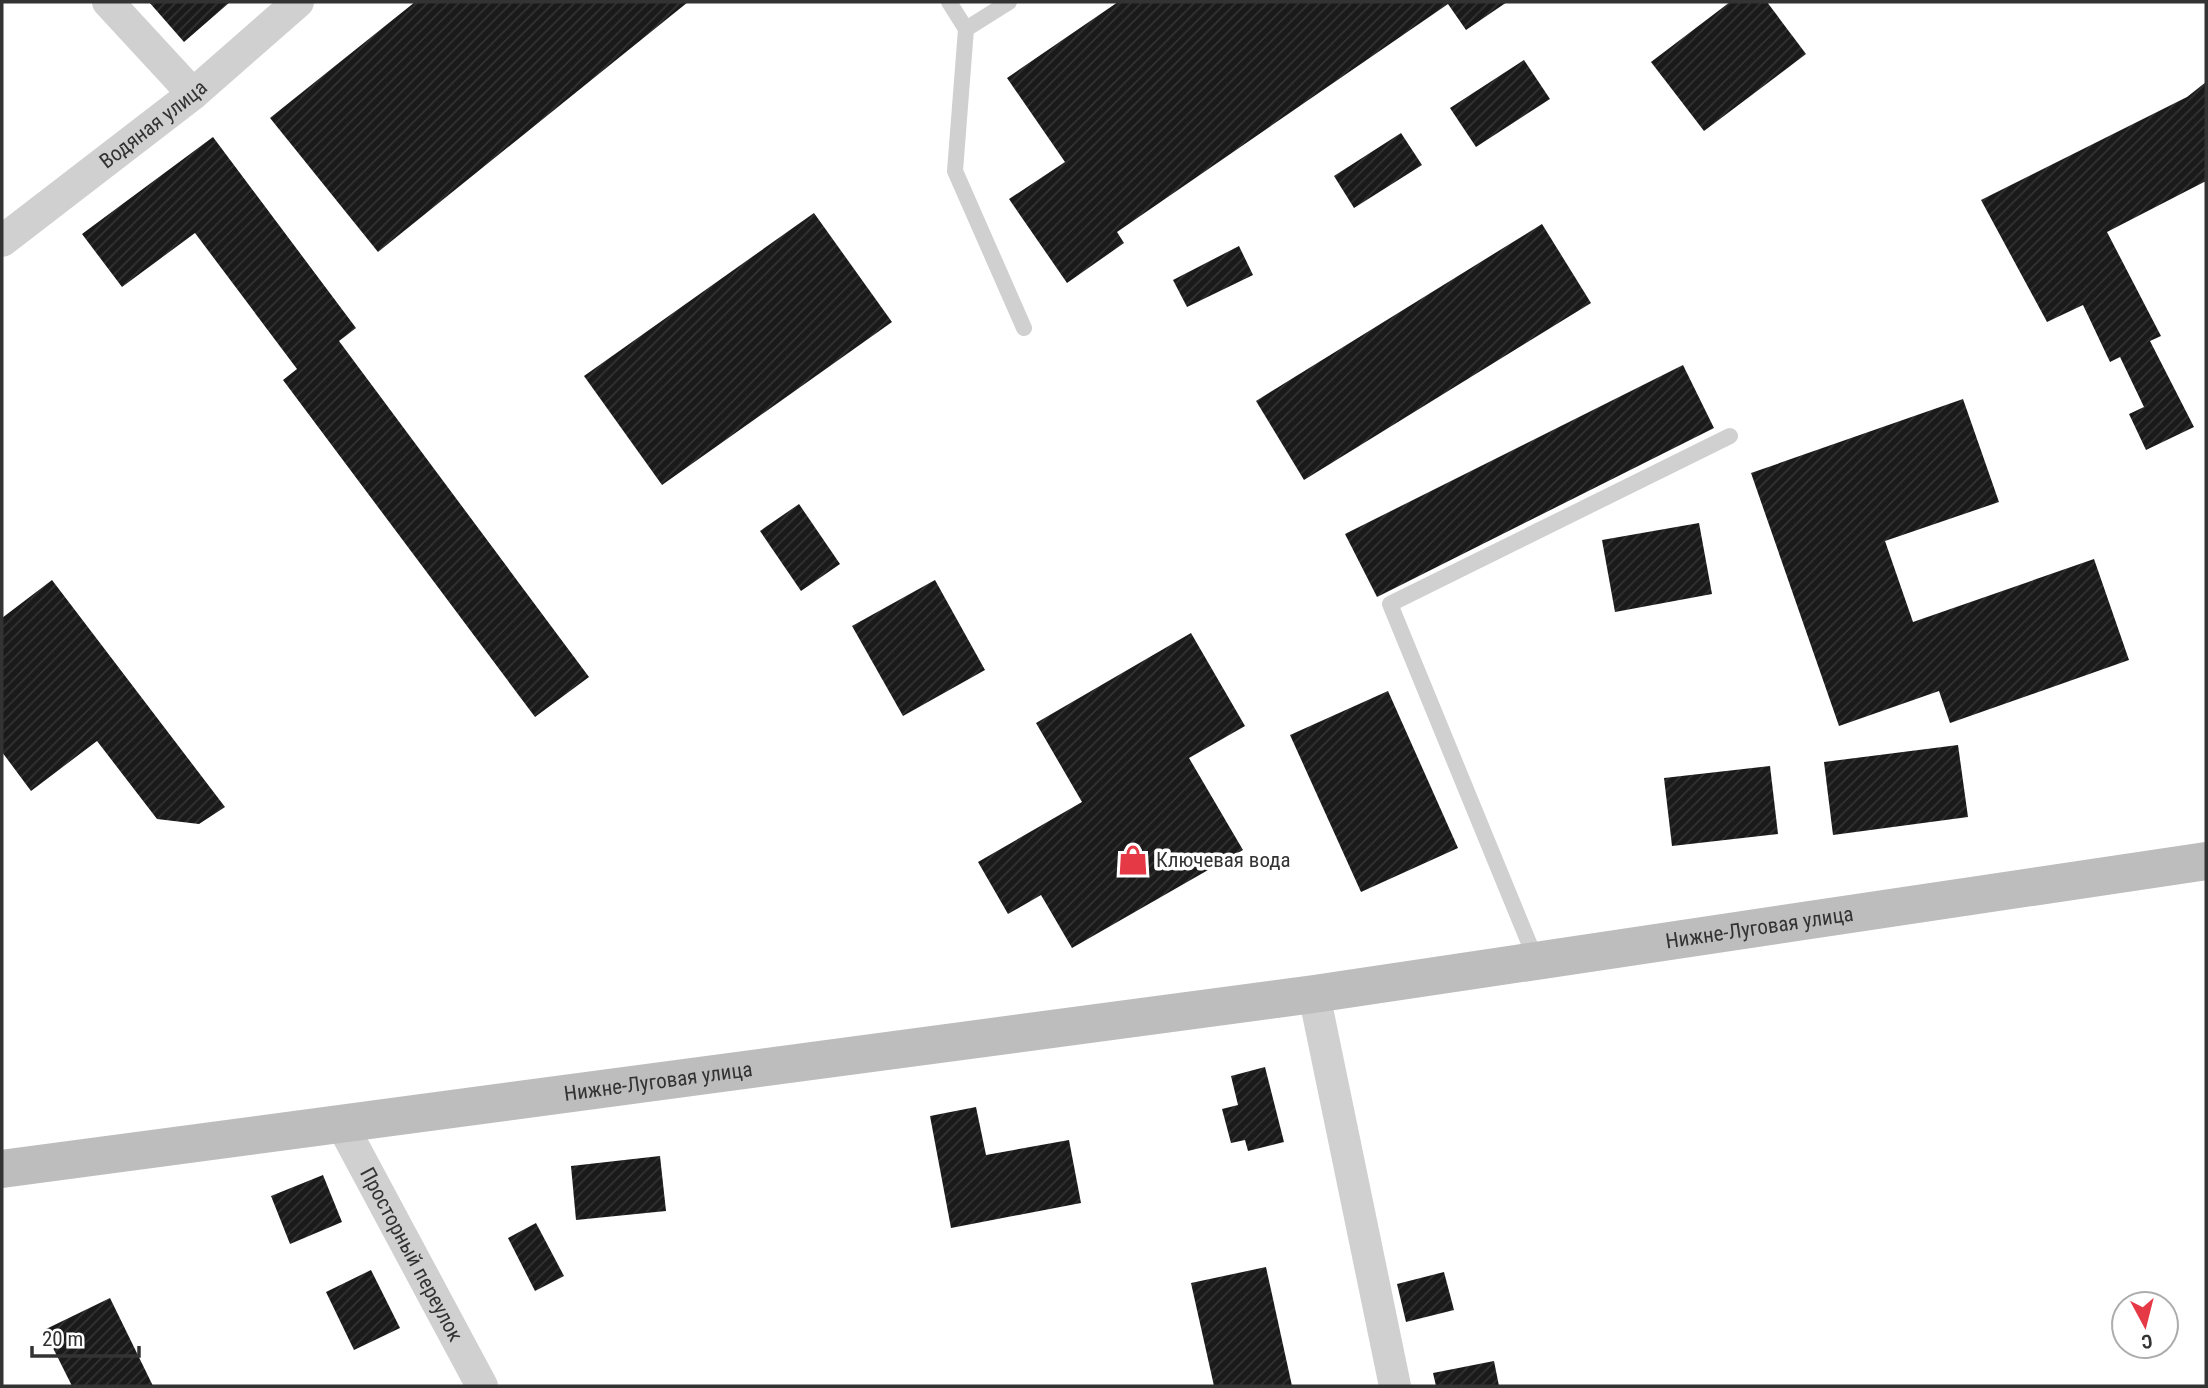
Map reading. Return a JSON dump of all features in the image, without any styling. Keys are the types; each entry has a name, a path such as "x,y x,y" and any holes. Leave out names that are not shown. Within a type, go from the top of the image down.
{"street":[{"path":"108,2 193,94"},
{"name":"Водяная улица","path":"2,241 193,94 298,2"},
{"name":"Нижне-Луговая улица","path":"2,1169 1314,994 2206,861"},
{"path":"1314,994 1395,1386"},
{"name":"Просторный переулок","path":"341,1124 482,1386"}],"lane":[{"path":"948,2 966,29 955,172 1024,328"},
{"path":"966,29 1009,2"},
{"path":"1536,961 1390,604 1730,436"}],"building":[{"path":"149,2 230,2 184,42"},
{"path":"415,2 688,2 378,252 270,118"},
{"path":"1118,2 1507,2 1466,30 1448,4 1117,232 1124,243 1067,283 1009,199 1065,162 1007,78"},
{"path":"1730,2 1767,2 1806,54 1704,131 1651,62"},
{"path":"1524,60 1550,99 1476,147 1450,108"},
{"path":"2206,82 2206,181 2107,232 2161,336 2150,341 2194,427 2146,450 2129,414 2144,407 2120,357 2110,362 2083,305 2047,322 1981,200 2187,97"},
{"path":"1401,133 1422,165 1354,208 1334,176"},
{"path":"213,137 356,328 339,341 589,677 535,717 283,380 297,369 195,233 122,287 82,234"},
{"path":"814,213 892,322 662,485 584,376"},
{"path":"1542,224 1591,303 1304,480 1256,401"},
{"path":"1239,246 1253,275 1187,307 1173,280"},
{"path":"1683,365 1714,428 1377,597 1345,534"},
{"path":"1963,399 1999,502 1885,541 1913,622 2094,559 2129,660 1950,723 1939,691 1839,726 1751,473"},
{"path":"799,504 840,564 801,591 760,531"},
{"path":"1699,523 1712,594 1615,612 1602,540"},
{"path":"52,580 225,807 199,824 157,819 97,741 31,791 2,752 2,618"},
{"path":"935,580 985,670 903,716 852,626"},
{"path":"1191,633 1245,726 1189,758 1243,850 1072,948 1041,895 1008,914 978,862 1082,802 1036,723"},
{"path":"1388,691 1458,848 1361,892 1290,735"},
{"path":"1958,745 1968,817 1833,835 1824,762"},
{"path":"1770,766 1778,834 1672,846 1664,778"},
{"path":"1265,1067 1284,1142 1248,1151 1245,1140 1231,1143 1222,1109 1238,1105 1231,1076"},
{"path":"976,1107 986,1155 1069,1140 1081,1203 951,1228 930,1116"},
{"path":"660,1156 666,1211 576,1220 571,1166"},
{"path":"323,1175 342,1222 290,1244 271,1196"},
{"path":"536,1223 564,1276 535,1291 508,1238"},
{"path":"1266,1267 1292,1386 1214,1386 1191,1283"},
{"path":"371,1270 400,1328 354,1350 326,1292"},
{"path":"1444,1272 1454,1310 1406,1322 1397,1284"},
{"path":"110,1298 153,1386 72,1386 44,1330"},
{"path":"1494,1361 1499,1386 1436,1386 1433,1373"}],"place":[{"name":"Ключевая вода","path":"1133,860"}]}
